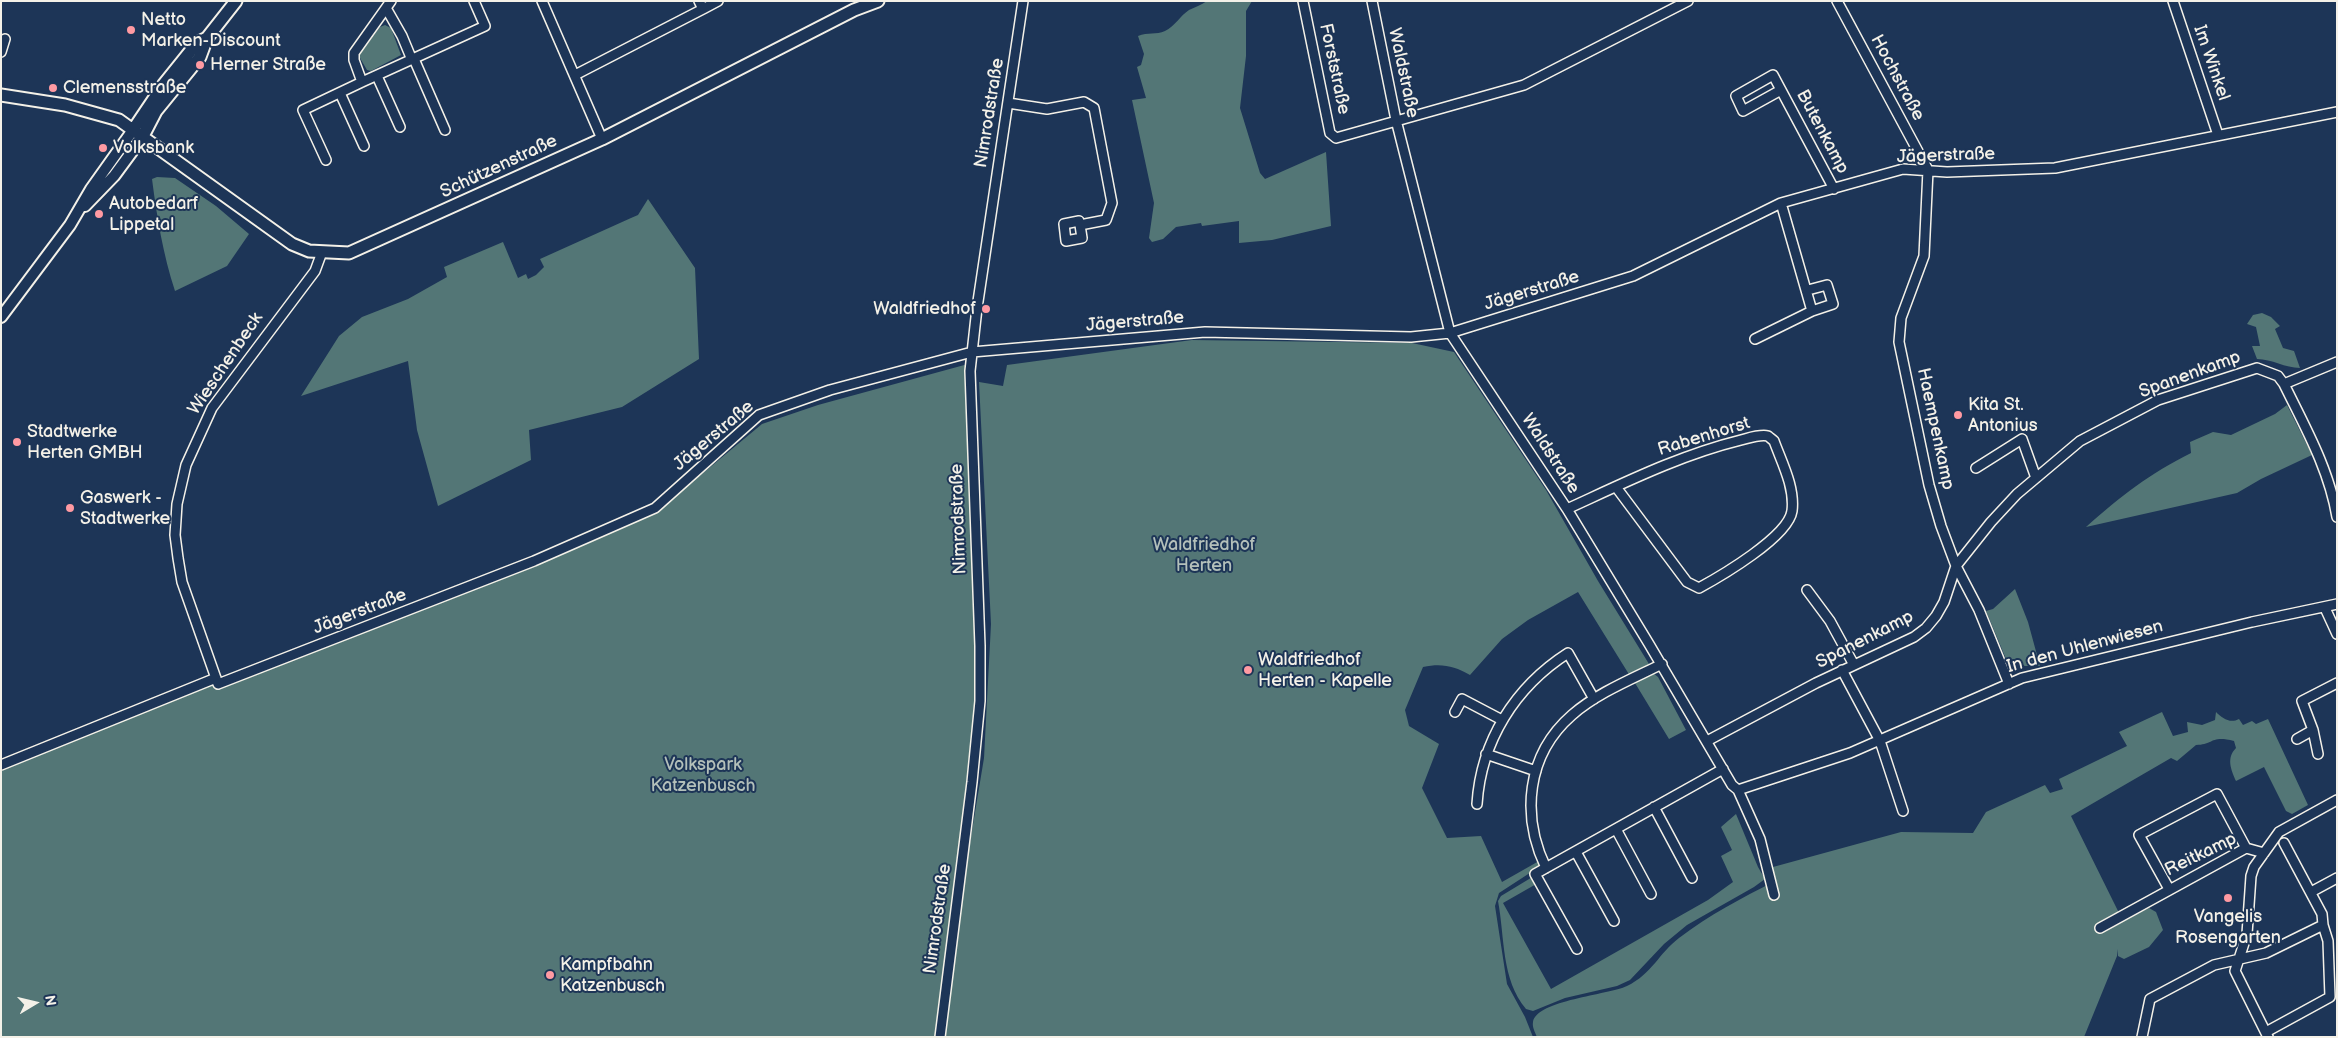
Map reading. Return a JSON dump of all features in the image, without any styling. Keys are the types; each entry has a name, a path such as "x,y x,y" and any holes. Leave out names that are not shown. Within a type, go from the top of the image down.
{"main road":[{"path":"142,138 156,111 200,57 208,38 236,1"},
{"name":"Schützenstraße","path":"1,95 65,105 118,120 292,244 309,251 349,253 602,139 852,5 878,1"},
{"path":"133,130 164,84 197,43 208,38"}],"street":[{"path":"326,160 303,110 485,26 474,1"},
{"path":"542,1 602,139"},
{"path":"575,75 701,5 718,1"},
{"name":"Nimrodstraße","path":"940,1037 972,782 980,701 980,646 970,388 972,352 1023,1"},
{"name":"Forststraße","path":"1303,1 1330,133 1336,138 1396,120"},
{"name":"Waldstraße","path":"1372,1 1396,120 1450,332 1567,509 1662,664 1722,769 1732,785 1738,790 1760,839 1774,895"},
{"path":"1396,120 1524,85 1688,1"},
{"name":"Hochstraße","path":"1837,1 1928,170"},
{"name":"Im Winkel","path":"2173,1 2218,135"},
{"path":"388,5 445,130"},
{"path":"362,82 354,60 354,53 388,5"},
{"path":"1,52 5,39"},
{"name":"Butenkamp","path":"1781,90 1743,111 1736,96 1773,75 1834,189"},
{"path":"377,76 400,127"},
{"path":"340,93 364,146"},
{"path":"1008,103 1047,109 1084,102 1094,108 1112,203 1106,220 1080,225"},
{"name":"Jägerstraße","path":"1,765 216,678 218,684 367,627 534,561 654,508 759,416 830,390 972,352 1205,332 1411,337 1450,332 1633,276 1781,203 1903,170 1946,172 2056,168 2337,112"},
{"path":"80,210 91,188 133,130"},
{"path":"1,317 80,210 114,176 142,138"},
{"name":"Haempenkamp","path":"1928,170 1924,256 1901,318 1900,342 1929,485 1956,566 1979,610 2009,684"},
{"path":"1781,203 1808,290 1812,311"},
{"name":"Wieschenbeck","path":"216,678 182,582 178,558 175,535 177,504 186,465 212,408 315,271 322,252"},
{"path":"1755,339 1812,311 1833,304 1827,284 1808,290"},
{"path":"2337,362 2284,384 2318,453 2328,479 2337,517"},
{"name":"Spanenkamp","path":"1706,741 1842,670 1914,637 1926,628 1944,602 1956,566 1998,515 2036,478 2080,441 2158,400 2256,368 2278,376 2284,384"},
{"name":"Rabenhorst","path":"1567,509 1662,466 1725,444 1758,436 1768,436 1774,440 1791,487 1792,512 1786,525 1759,550 1699,588 1687,582 1616,487"},
{"path":"1976,468 2022,440 2036,478"},
{"path":"1807,590 1830,621 1854,665"},
{"name":"In den Uhlenwiesen","path":"1738,790 1850,753 2022,678 2067,669 2146,647 2252,622 2326,608 2337,604"},
{"path":"2326,608 2337,634"},
{"path":"1476,804 1486,754 1509,707 1528,685 1555,661 1568,653 1594,699"},
{"path":"1546,868 1535,838 1530,813 1531,788 1542,753 1571,715 1594,699 1662,664"},
{"path":"1842,670 1880,741 1903,811"},
{"path":"2318,754 2313,730 2302,701 2337,683"},
{"path":"1455,712 1462,699 1502,720"},
{"path":"2298,739 2313,730"},
{"path":"1486,754 1536,771"},
{"path":"1577,949 1535,874 1722,769"},
{"path":"2168,890 2139,835 2217,794 2246,848"},
{"name":"Reitkamp","path":"2100,928 2246,848 2264,853 2279,832 2337,800"},
{"path":"1654,807 1692,878"},
{"path":"1616,829 1651,894"},
{"path":"2264,853 2254,867 2251,876 2247,934 2234,971 2267,1034 2330,997 2328,941 2322,914 2284,843"},
{"path":"1576,852 1614,922"},
{"path":"2311,892 2337,878"},
{"path":"2142,1037 2150,999 2214,965 2266,953 2323,925"}],"green space":[{"path":"1207,1 1252,1 1246,11 1246,56 1240,108 1260,173 1265,179 1326,152 1331,226 1272,240 1239,243 1239,221 1202,226 1201,223 1176,227 1163,239 1152,242 1149,238 1154,203 1132,100 1146,98 1137,67 1141,65 1144,54 1138,36 1165,31 1189,10"},
{"path":"385,25 391,28 401,55 371,71 367,70 360,58 360,54 380,27"},
{"path":"157,177 175,178 216,206 249,234 227,266 175,291 164,250 156,208 152,179"},
{"path":"648,199 695,268 699,359 622,407 529,430 531,460 438,506 417,430 408,361 301,396 339,336 362,317 408,299 447,277 444,267 503,242 518,278 526,274 528,279 536,275 544,267 540,259 638,215"},
{"path":"2262,313 2271,317 2280,326 2275,329 2283,348 2294,351 2300,368 2257,359 2252,346 2260,346 2256,327 2247,324 2253,315"},
{"name":"Waldfriedhof Herten","path":"1192,340 1412,343 1454,352 1546,490 1598,581 1649,664 1630,676 1578,592 1528,620 1502,639 1470,675 1448,666 1423,667 1405,710 1409,726 1439,744 1422,788 1447,838 1481,836 1502,882 1539,861 1539,867 1499,893 1495,906 1507,984 1525,1017 1533,1037 944,1037 962,891 984,758 991,624 979,382 1003,386 1007,365"},
{"name":"Volkspark Katzenbusch","path":"968,364 980,644 967,779 936,1037 1,1037 1,767 216,678 218,684 655,513 762,424 818,405"},
{"path":"2287,405 2312,455 2261,479 2237,493 2086,527 2136,486 2191,453 2190,442 2213,432 2231,435 2275,414"},
{"path":"2015,589 2028,622 2040,666 2025,666 2006,659 1986,611 1993,609"},
{"path":"1653,673 1658,677 1686,730 1669,739 1635,683"},
{"path":"2162,712 2173,736 2188,732 2187,722 2202,725 2215,720 2216,712 2229,721 2239,719 2243,725 2252,721 2256,724 2268,719 2308,805 2292,814 2286,811 2264,767 2236,781 2230,764 2231,756 2236,748 2234,741 2220,739 2196,745 2177,761 2171,758 2071,816 2118,911 2118,923 2149,908 2156,912 2163,930 2149,947 2124,959 2118,956 2117,949 2117,956 2084,1037 1537,1037 1533,1022 1537,1015 1559,1003 1618,989 1636,981 1643,976 1672,944 1690,930 1726,907 1775,881 1773,867 1901,832 1973,833 1986,812 2045,785 2050,793 2063,789 2059,779 2127,746 2119,732"},
{"path":"1736,814 1758,867 1765,879 1687,925 1664,944 1630,980 1617,986 1565,998 1533,1011 1526,1009 1512,985 1505,958 1498,901 1501,896 1534,876 1538,883 1503,903 1551,989 1708,900 1733,882 1721,856 1732,850 1721,827"}],"place":[{"name":"Netto Marken-Discount","path":"131,30"},
{"name":"Herner Straße","path":"200,65"},
{"name":"Clemensstraße","path":"53,88"},
{"name":"Volksbank","path":"103,148"},
{"name":"Autobedarf Lippetal","path":"99,214"},
{"name":"Waldfriedhof","path":"986,309"},
{"name":"Kita St. Antonius","path":"1958,415"},
{"name":"Stadtwerke Herten GMBH","path":"17,442"},
{"name":"Gaswerk - Stadtwerke","path":"70,508"},
{"name":"Waldfriedhof Herten - Kapelle","path":"1248,670"},
{"name":"Vangelis Rosengarten","path":"2228,898"},
{"name":"Kampfbahn Katzenbusch","path":"550,975"}]}
